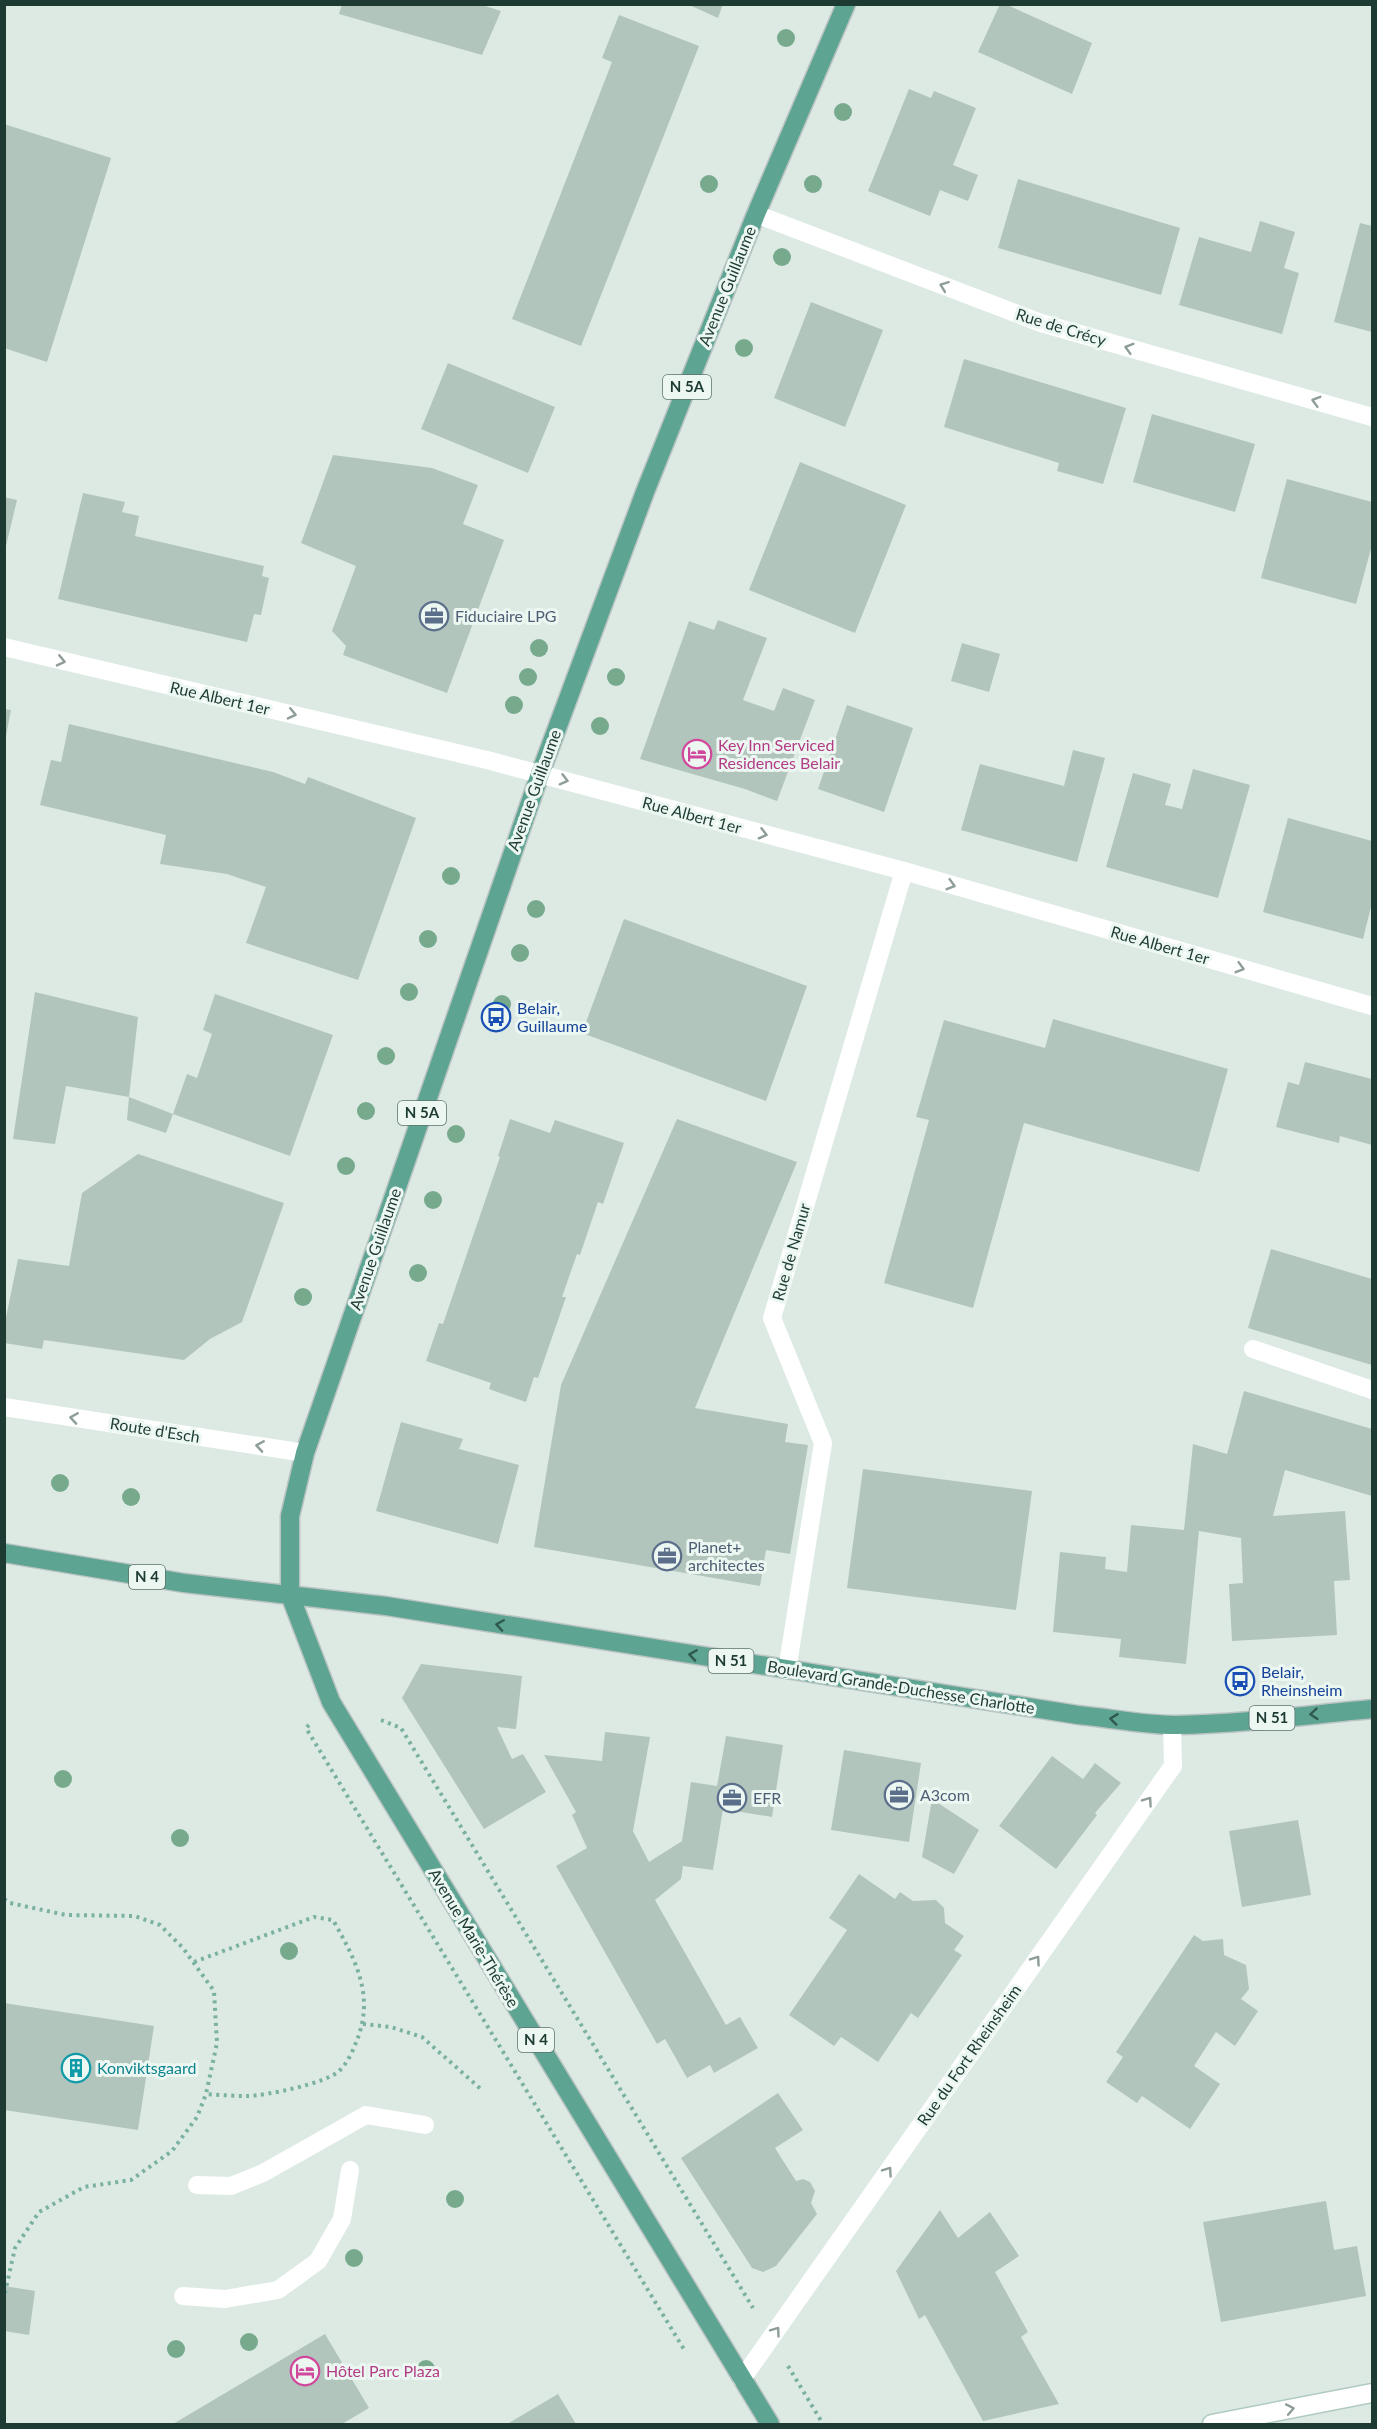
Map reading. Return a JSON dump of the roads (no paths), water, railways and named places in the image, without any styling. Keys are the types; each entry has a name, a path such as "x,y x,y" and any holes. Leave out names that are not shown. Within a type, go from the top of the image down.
{"main road":[{"name":"Avenue Guillaume","path":"290,1596 290,1516 305,1453 540,774 645,492 756,214 846,4"},
{"name":"N 4","path":"4,1553 184,1583 290,1596"},
{"name":"Boulevard Grande-Duchesse Charlotte","path":"290,1596 386,1606 1078,1714 1172,1725 1372,1709"},
{"name":"Avenue Marie-Thérèse","path":"290,1596 331,1702 770,2424"}],"street":[{"name":"Rue de Crécy","path":"756,214 1041,323 1372,417"},
{"name":"Rue Albert 1er","path":"4,647 540,774 904,871 1372,1006"},
{"name":"Rue de Namur","path":"788,1670 823,1443 772,1318 904,871"},
{"path":"1253,1349 1372,1390"},
{"name":"Route d'Esch","path":"4,1407 305,1453"},
{"name":"Rue du Fort Rheinsheim","path":"742,2379 1173,1766 1172,1725"},
{"path":"197,2185 231,2186 263,2173 366,2115 425,2125"},
{"path":"183,2296 225,2299 278,2290 318,2260 342,2218 350,2170"},
{"path":"1212,2424 1372,2392"}],"place":[{"name":"Fiduciaire LPG","path":"434,616"},
{"name":"Key Inn Serviced Residences Belair","path":"697,754"},
{"name":"Belair, Guillaume","path":"496,1017"},
{"name":"Planet+ architectes","path":"667,1556"},
{"name":"Belair, Rheinsheim","path":"1240,1681"},
{"name":"A3com","path":"899,1795"},
{"name":"EFR","path":"732,1798"},
{"name":"Konviktsgaard","path":"76,2068"},
{"name":"Hôtel Parc Plaza","path":"305,2371"}]}
